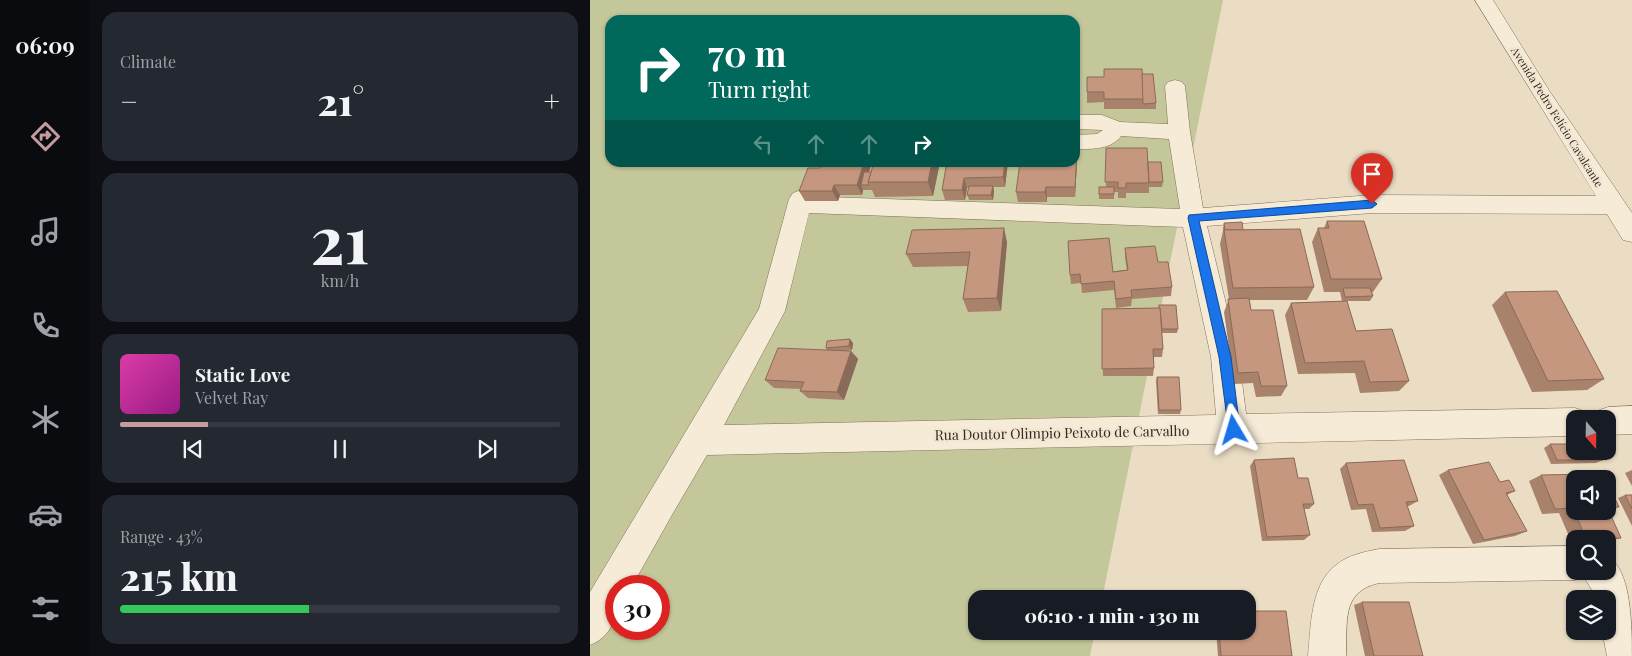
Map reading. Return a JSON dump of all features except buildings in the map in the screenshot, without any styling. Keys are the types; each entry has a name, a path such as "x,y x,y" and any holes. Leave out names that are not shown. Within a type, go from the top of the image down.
{"street":[{"name":"Avenida Pedro Felício Cavalcante","path":"1484,0 1540,93 1632,233"},
{"path":"1175,86 1179,132 1193,218 1225,357 1234,430"},
{"path":"1080,122 1103,123 1113,126 1115,129 1179,132"},
{"path":"1080,142 1102,140 1112,134 1115,129"},
{"path":"590,627 772,311 801,199 807,204 826,206 1193,218 1372,204 1612,204"},
{"path":"1616,421 1632,420"},
{"name":"Rua Doutor Olimpio Peixoto de Carvalho","path":"699,440 1566,422"},
{"path":"1327,656 1336,590 1354,571 1379,566 1566,563"},
{"path":"1606,580 1609,584 1626,656"}],"green space":[{"path":"590,0 1223,0 1104,590 968,590 968,640 1093,640 1090,656 590,656"}],"route":[{"path":"1234,430 1225,357 1193,218 1372,204"}]}
